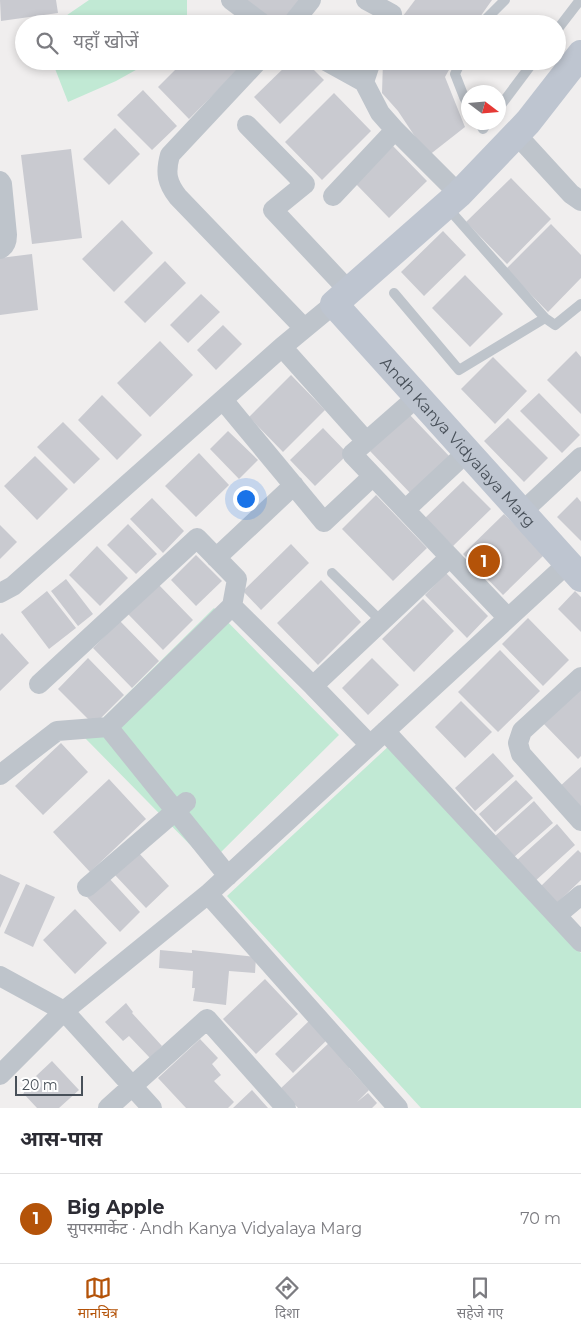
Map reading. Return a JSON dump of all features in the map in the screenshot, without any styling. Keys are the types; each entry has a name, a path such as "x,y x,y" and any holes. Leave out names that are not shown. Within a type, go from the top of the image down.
{"street":[{"path":"231,0 251,15"},
{"path":"299,15 311,0"},
{"path":"366,0 393,13"},
{"path":"0,593 13,586 282,347 342,298 452,200 528,122 581,54"},
{"path":"250,70 170,155 167,167 170,186 178,197 304,328"},
{"path":"342,70 364,82 380,113 452,200"},
{"path":"364,82 368,70"},
{"path":"247,125 305,184 274,210 342,298"},
{"path":"333,196 395,130"},
{"path":"516,134 571,194 581,201"},
{"path":"0,181 2,184 7,235 4,247 0,249"},
{"name":"Andh Kanya Vidyalaya Marg","path":"342,298 417,397 577,572"},
{"path":"282,347 366,441"},
{"path":"417,397 352,454 508,618"},
{"path":"223,400 324,522 373,476"},
{"path":"405,510 467,452"},
{"path":"522,512 581,457"},
{"path":"216,558 294,485"},
{"path":"0,774 57,732 108,727 232,606 237,579 197,538 39,684"},
{"path":"313,686 450,557"},
{"path":"0,1075 64,1011 208,894 508,618 577,572"},
{"path":"232,606 370,745"},
{"path":"581,677 522,731 518,743 521,754 581,821"},
{"path":"108,727 181,806 228,876"},
{"path":"386,731 581,942"},
{"path":"87,887 181,806"},
{"path":"208,894 398,1108"},
{"path":"556,915 581,895"},
{"path":"0,976 64,1011 152,1108"},
{"path":"108,1108 207,1019 286,1108"}],"lane":[{"path":"490,15 505,0"},
{"path":"566,18 580,0"},
{"path":"457,70 455,74 461,89"},
{"path":"506,98 527,70"},
{"path":"452,200 545,318 555,325 581,304"},
{"path":"394,293 459,370 545,318"},
{"path":"332,573 382,622"}],"green space":[{"path":"89,0 187,0 187,15 67,15"},
{"path":"56,70 136,70 116,81 68,102"},
{"path":"214,608 339,735 209,864 84,737"},
{"path":"391,744 581,953 581,1108 421,1108 227,896"}],"building":[{"path":"0,0 56,0 58,13 15,15 15,19 1,21"},
{"path":"239,0 300,0 290,15 262,15"},
{"path":"415,0 492,0 481,15 404,15"},
{"path":"175,70 238,70 189,119 158,87"},
{"path":"282,70 314,70 324,80 280,124 254,97"},
{"path":"383,70 449,70 445,77 461,117 461,130 428,156 398,111 382,93"},
{"path":"143,90 177,126 152,150 117,115"},
{"path":"334,93 371,131 322,180 285,142"},
{"path":"115,128 140,154 109,185 83,159"},
{"path":"393,146 427,181 389,218 355,183"},
{"path":"71,149 82,238 32,244 21,155"},
{"path":"511,178 551,219 507,264 466,222"},
{"path":"122,220 153,253 114,292 82,259"},
{"path":"551,224 581,255 581,278 548,312 506,269"},
{"path":"443,231 466,255 424,296 401,272"},
{"path":"32,254 38,310 0,315 0,258"},
{"path":"165,261 186,283 145,323 124,302"},
{"path":"465,275 503,314 470,347 432,308"},
{"path":"201,294 220,312 188,343 170,325"},
{"path":"223,325 242,344 216,370 197,350"},
{"path":"160,341 193,375 150,417 117,383"},
{"path":"576,351 581,357 581,414 547,380"},
{"path":"493,357 527,391 495,424 461,389"},
{"path":"291,375 325,410 283,452 249,417"},
{"path":"539,393 580,435 562,453 520,411"},
{"path":"102,395 142,435 117,460 78,420"},
{"path":"408,413 450,457 412,495 370,451"},
{"path":"508,418 548,458 524,482 484,441"},
{"path":"63,422 100,459 74,484 37,447"},
{"path":"323,428 348,454 315,486 290,460"},
{"path":"228,431 258,460 239,479 210,449"},
{"path":"199,453 229,485 196,517 165,486"},
{"path":"35,456 68,489 37,520 4,486"},
{"path":"463,481 491,509 453,546 425,518"},
{"path":"376,495 427,548 393,581 342,529"},
{"path":"577,497 581,502 581,541 557,517"},
{"path":"152,498 184,531 163,553 130,519"},
{"path":"504,514 544,555 503,595 463,554"},
{"path":"128,524 157,554 136,574 107,545"},
{"path":"0,525 17,542 0,559"},
{"path":"291,544 309,563 261,610 243,591"},
{"path":"97,546 128,578 100,606 69,575"},
{"path":"196,555 222,581 196,606 171,580"},
{"path":"446,573 488,616 467,638 425,595"},
{"path":"66,579 93,614 78,626 51,591"},
{"path":"321,580 361,622 318,665 277,623"},
{"path":"158,584 193,620 163,650 128,614"},
{"path":"47,591 76,628 49,649 21,612"},
{"path":"575,591 581,597 581,632 558,609"},
{"path":"423,599 454,631 414,672 382,639"},
{"path":"528,618 569,660 543,686 502,644"},
{"path":"120,621 159,661 132,688 93,648"},
{"path":"2,633 29,663 0,691 0,635"},
{"path":"500,650 540,691 498,732 458,692"},
{"path":"88,658 124,695 94,725 58,689"},
{"path":"372,658 399,685 368,715 342,688"},
{"path":"581,683 581,756 578,759 542,722"},
{"path":"461,701 492,732 465,758 435,727"},
{"path":"61,743 88,772 43,815 15,786"},
{"path":"493,753 514,776 475,811 455,788"},
{"path":"581,767 581,813 558,788"},
{"path":"109,779 146,819 90,872 53,832"},
{"path":"516,780 533,798 495,832 479,814"},
{"path":"534,801 553,823 513,858 494,837"},
{"path":"557,824 575,845 534,882 516,861"},
{"path":"578,850 581,853 581,880 557,903 541,886"},
{"path":"138,852 169,886 146,908 114,874"},
{"path":"0,874 20,883 0,928"},
{"path":"108,877 140,912 120,932 87,897"},
{"path":"26,884 55,897 33,947 4,933"},
{"path":"75,909 107,943 75,974 43,940"},
{"path":"160,950 192,953 192,950 256,957 255,973 229,971 226,1005 193,1001 195,988 192,988 193,971 159,968"},
{"path":"265,979 298,1014 256,1054 223,1019"},
{"path":"126,1003 132,1013 162,1046 150,1058 129,1036 123,1041 105,1022"},
{"path":"312,1018 330,1037 293,1073 275,1054"},
{"path":"200,1039 218,1058 212,1064 221,1075 214,1081 234,1102 228,1108 186,1108 158,1078"},
{"path":"330,1042 352,1065 349,1068 369,1090 357,1102 368,1093 377,1103 372,1108 298,1108 280,1089"},
{"path":"52,1061 79,1090 59,1108 37,1108 23,1093 38,1078 36,1076"},
{"path":"252,1090 268,1108 233,1108"}],"place":[{"name":"Big Apple","path":"484,561"}]}
